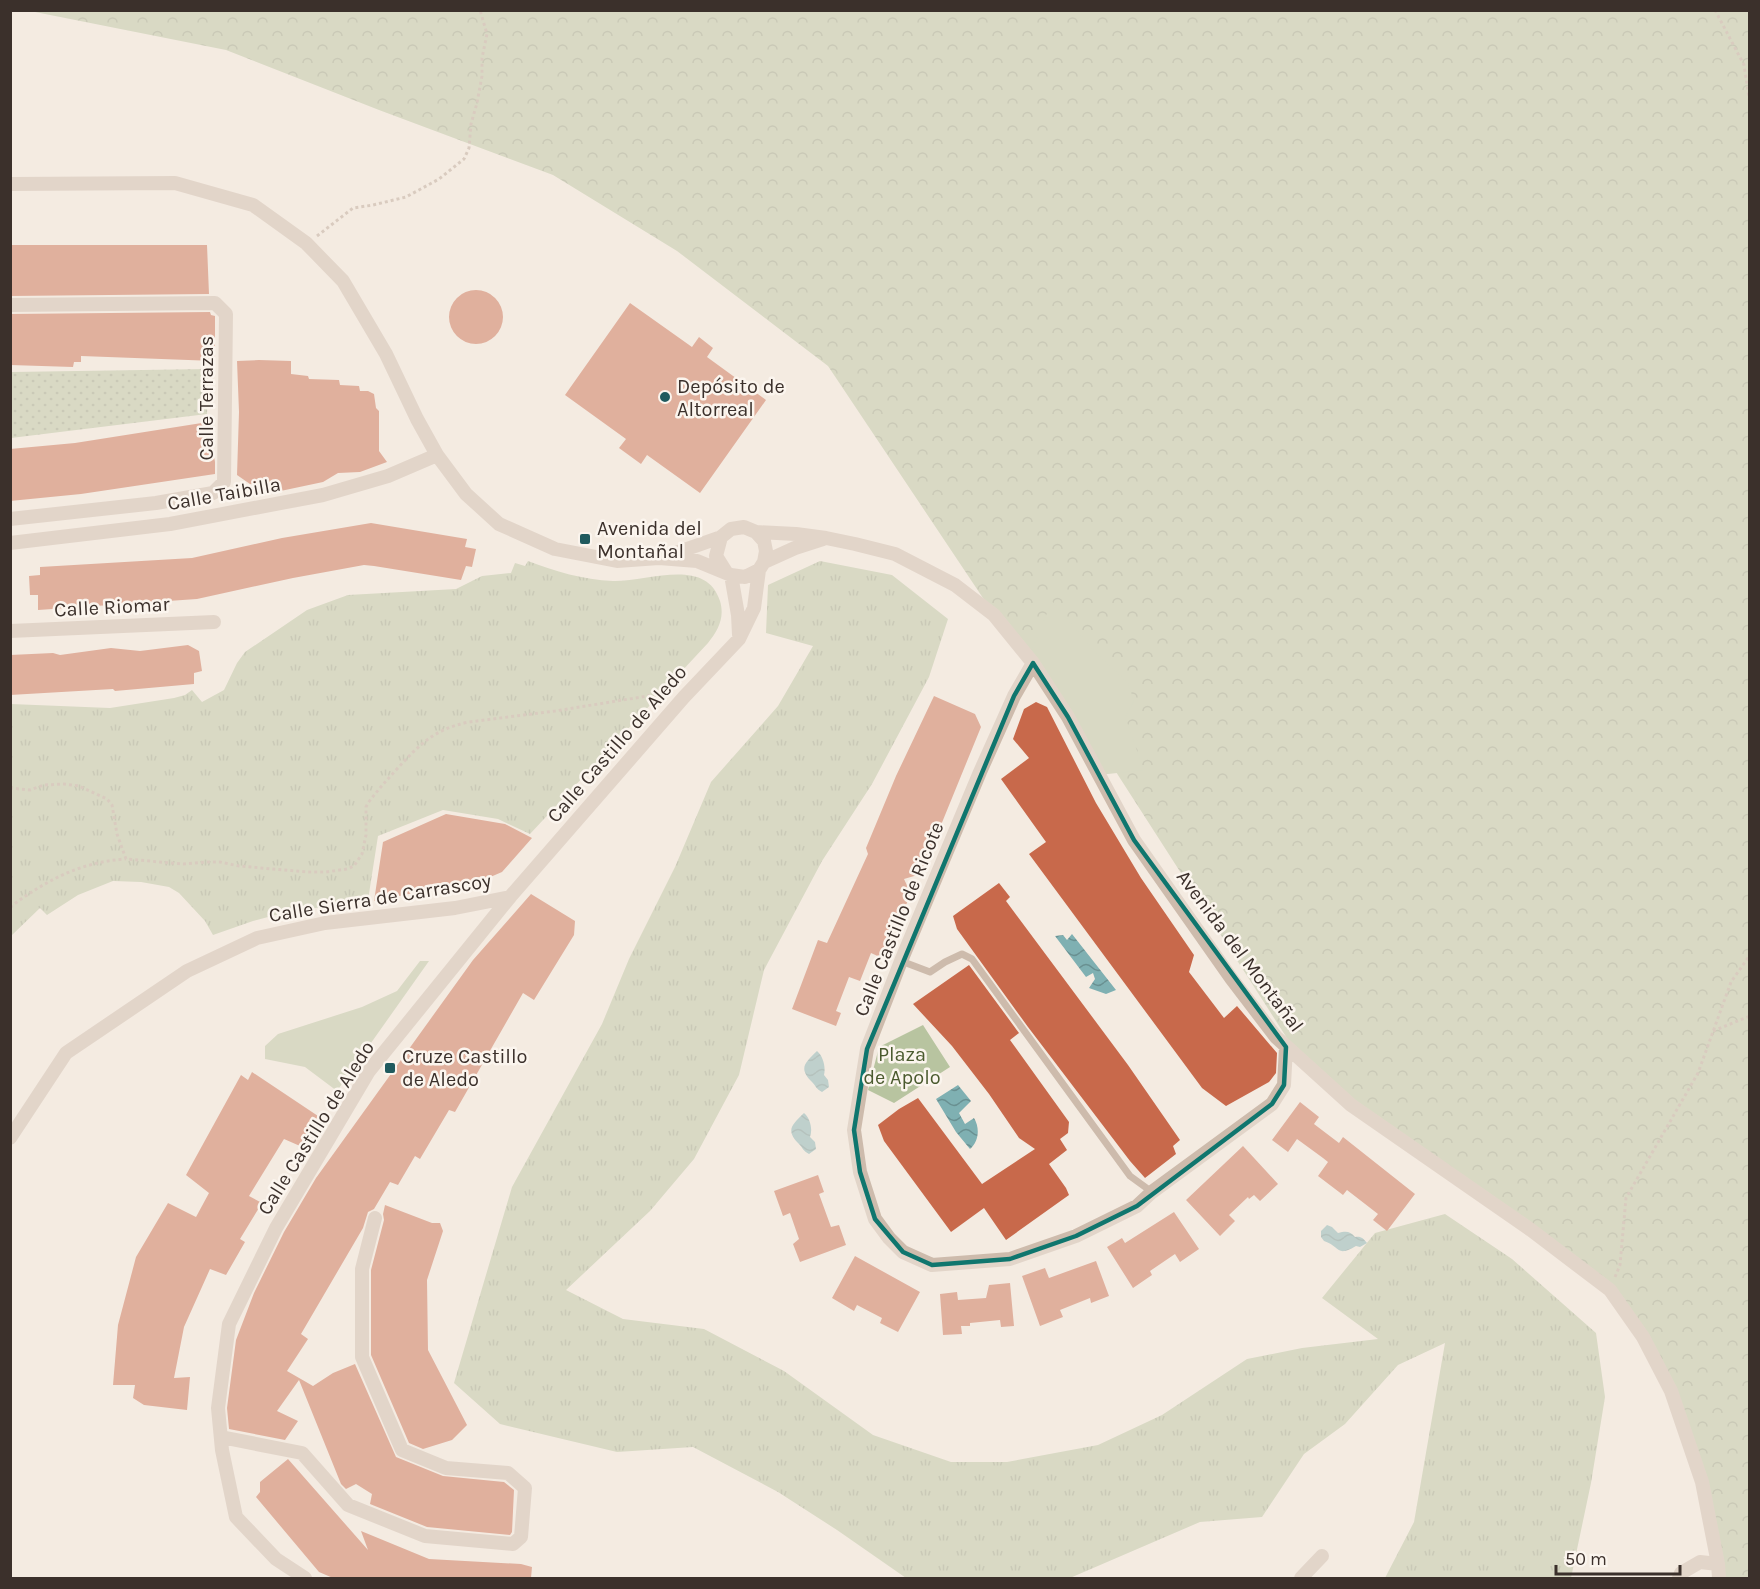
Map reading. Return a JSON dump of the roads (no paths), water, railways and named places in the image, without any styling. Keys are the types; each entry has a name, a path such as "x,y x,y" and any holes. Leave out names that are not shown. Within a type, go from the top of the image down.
{"street":[{"path":"10,184 176,183 253,205 306,243 343,281 386,354 437,455 466,494 499,524 555,549 617,561 659,558 697,561 728,574 745,577 761,566 766,552 764,541 756,532 744,527 731,529 721,537 659,558"},
{"name":"Calle Terrazas","path":"10,304 214,303 226,314 224,482 213,493 156,503 10,519"},
{"name":"Calle Taibilla","path":"10,543 170,524 323,495 388,476 437,455"},
{"name":"Avenida del Montañal","path":"756,532 826,538 895,554 955,585 994,615 1033,663 1068,717 1134,840 1276,1038 1351,1105 1531,1230 1610,1290 1643,1337 1671,1391 1702,1482 1719,1578"},
{"path":"721,537 716,556 728,574 738,615 739,639"},
{"name":"Avenida del Montañal","path":"761,566 795,548 826,538"},
{"name":"Calle Castillo de Aledo","path":"305,1578 276,1559 236,1517 218,1408 229,1324 276,1228 369,1071 510,897 684,697 739,639 754,608 761,566"},
{"name":"Calle Riomar","path":"10,631 214,622"},
{"name":"Calle Castillo de Ricote","path":"1033,663 1014,696 980,772 867,1049 854,1130 860,1172 875,1219 903,1252 932,1265 1010,1259 1076,1236 1137,1206 1152,1192 1272,1104 1284,1085 1286,1047"},
{"name":"Calle Sierra de Carrascoy","path":"10,1138 66,1053 188,971 257,938 325,923 454,908 510,897"},
{"path":"221,1437 302,1453 348,1505 425,1536 513,1544 521,1537 525,1488 508,1473 446,1468 402,1450 362,1357 362,1269 375,1218"},
{"path":"1301,1578 1322,1556"},
{"path":"1679,1578 1681,1573 1700,1562 1718,1564"}],"lane":[{"path":"901,961 930,972 962,954 972,959 1130,1176 1152,1192"}],"water":[{"path":"1072,934 1116,990 1106,994 1089,988 1095,979 1093,973 1086,977 1055,936 1063,935 1067,940"},
{"path":"817,1051 824,1062 824,1075 829,1087 822,1092 817,1089 804,1069 806,1062"},
{"path":"958,1085 971,1101 959,1113 965,1124 974,1118 977,1126 977,1138 970,1149 956,1132 936,1099"},
{"path":"804,1113 811,1127 810,1137 815,1142 816,1149 809,1154 804,1151 791,1131 793,1124"},
{"path":"1327,1225 1338,1233 1350,1233 1367,1243 1345,1251 1338,1250 1321,1237 1321,1231"}],"place":[{"name":"Depósito de Altorreal","path":"665,397"},
{"name":"Avenida del Montañal","path":"585,539"},
{"name":"Cruze Castillo de Aledo","path":"390,1068"}],"park label":[{"name":"Plaza de Apolo","path":"902,1066"}]}
